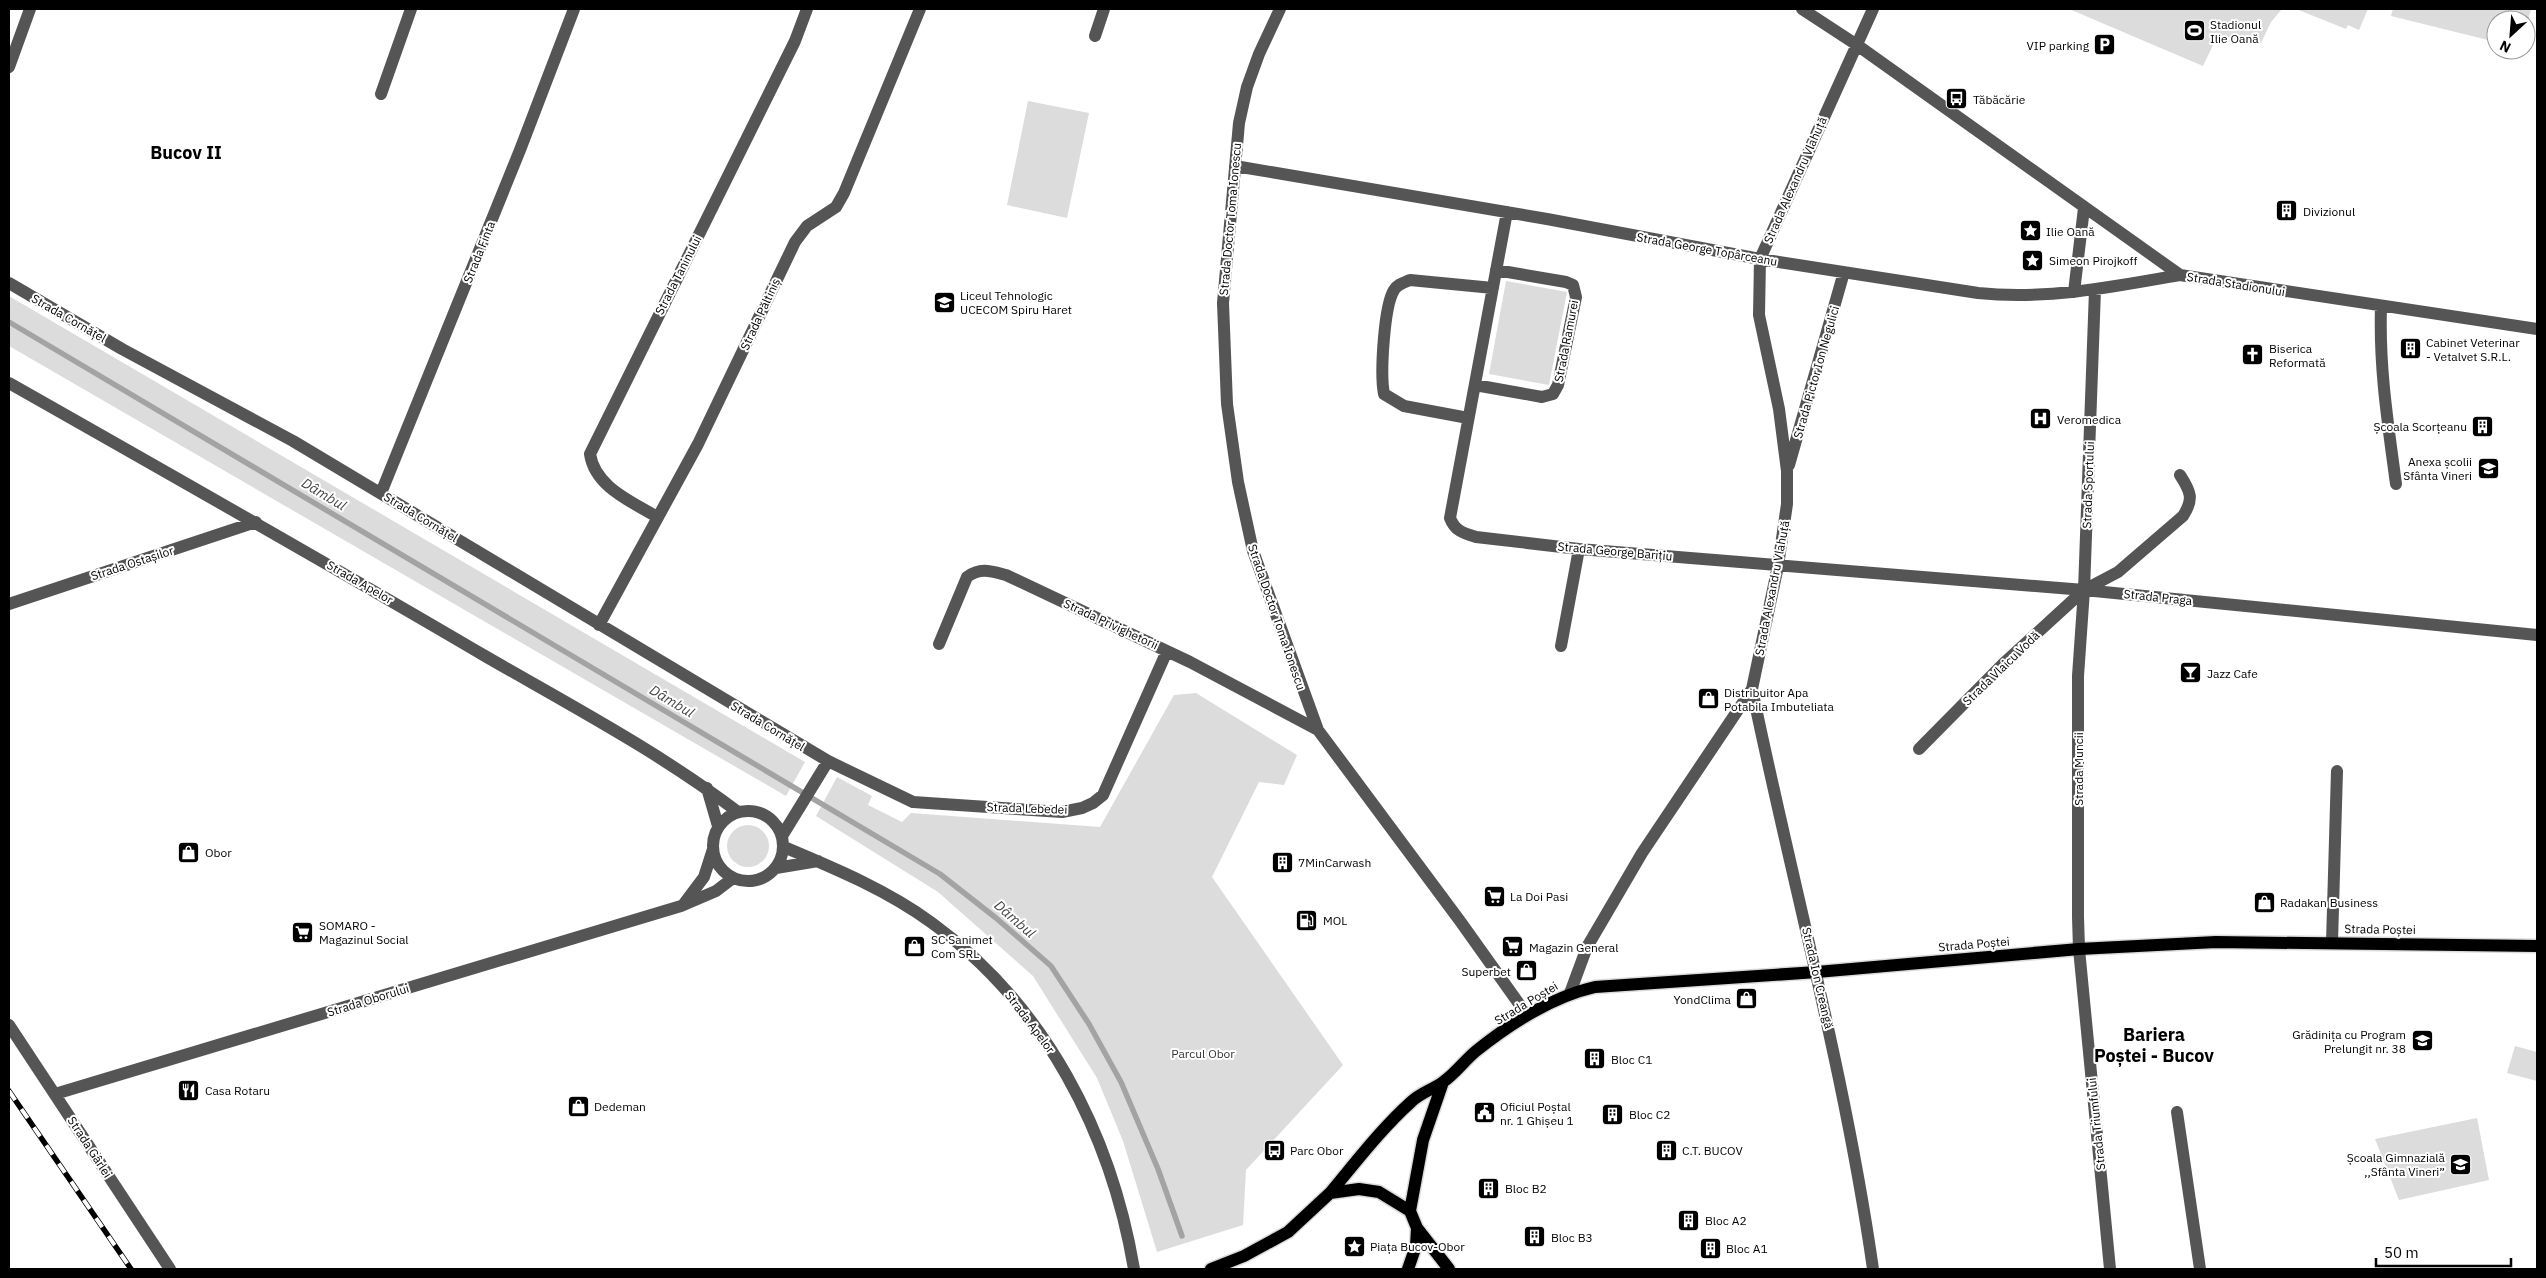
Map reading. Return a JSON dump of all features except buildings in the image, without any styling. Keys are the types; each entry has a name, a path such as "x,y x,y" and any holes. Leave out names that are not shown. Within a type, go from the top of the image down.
{"main road":[{"name":"Strada Poștei","path":"1211,1269 1244,1256 1288,1232 1330,1193 1411,1102 1423,1092 1443,1082 1476,1052 1527,1015 1570,993 1625,984 1817,972 2079,949 2234,941 2537,946"},
{"name":"Strada Poștei","path":"1410,1211 1421,1148 1443,1082"},
{"path":"1330,1193 1359,1189 1379,1192 1410,1211 1417,1228 1449,1269"},
{"path":"1408,1269 1416,1246 1417,1228"}],"street":[{"path":"9,67 30,9"},
{"path":"381,94 411,9"},
{"name":"Strada Finta","path":"382,494 520,150 574,9"},
{"name":"Strada Taninului","path":"658,517 601,480 592,467 590,454 795,41 807,9"},
{"name":"Strada Păltiniș","path":"599,625 698,444 795,242 807,226 836,207 844,193 920,9"},
{"path":"1095,36 1104,9"},
{"name":"Strada Doctor Toma Ionescu","path":"1280,9 1259,54 1247,87 1238,131 1223,302 1226,404 1236,472 1253,551 1318,730 1460,921 1527,1015"},
{"name":"Strada Stadionului","path":"1802,9 1857,45 2180,275 2381,307 2537,329"},
{"name":"Strada Alexandru Vlahuță","path":"1570,993 1587,947 1642,853 1752,689 1778,566 1787,504 1787,471 1779,410 1759,315 1760,259 1873,9"},
{"name":"Strada George Topârceanu","path":"1235,166 1507,212 1760,259 2005,296 2095,290 2180,275"},
{"path":"2074,292 2084,208"},
{"path":"1493,288 1410,280 1400,284 1393,292 1388,308 1382,381 1384,394 1404,406 1468,418 1493,288 1507,212"},
{"name":"Strada Ramurei","path":"1474,385 1542,397 1553,394 1558,385 1576,298 1573,285 1566,282 1496,270"},
{"name":"Strada Pictor Ion Negulici","path":"1787,471 1844,272"},
{"name":"Strada Cornățel","path":"9,283 114,345 293,441 599,625 826,765"},
{"name":"Strada Sportului","path":"2084,590 2095,290"},
{"path":"2381,307 2380,349 2382,384 2396,484"},
{"name":"Strada Apelor","path":"9,383 256,522 707,788 738,812"},
{"name":"Strada George Barițiu","path":"1468,418 1450,518 1454,528 1476,537 1579,549 1778,566"},
{"name":"Strada Vlaicu Vodă","path":"1919,748 2003,664 2084,590 2118,572 2183,516 2191,504 2192,498 2190,490 2180,475"},
{"name":"Strada Ostașilor","path":"9,604 256,522"},
{"path":"1561,646 1579,549"},
{"name":"Strada Praga","path":"1778,566 2084,590 2537,635"},
{"name":"Strada Privighetorii","path":"939,644 966,577 976,570 987,570 1006,575 1167,651 1318,730"},
{"name":"Strada Muncii","path":"2079,949 2078,676 2084,590"},
{"name":"Strada Lebedei","path":"826,765 913,802 1062,812 1082,808 1093,803 1103,795 1167,651"},
{"name":"Strada Ion Creangă","path":"1752,689 1817,972 1860,1176 1873,1269"},
{"path":"776,868 783,841 796,813 826,765"},
{"path":"2332,942 2337,771"},
{"path":"707,788 718,826"},
{"path":"681,906 704,877 718,826 727,817 738,812 760,812 778,826 783,841"},
{"name":"Strada Apelor","path":"783,841 901,903 931,922 963,947 988,971 1035,1026 1070,1078 1099,1142 1123,1215 1134,1269"},
{"path":"713,849 716,861 723,870 733,878 753,881 763,878 776,868 818,861"},
{"name":"Strada Oborului","path":"55,1094 681,906 716,891 733,878"},
{"name":"Strada Triumfului","path":"2079,949 2110,1269"},
{"name":"Strada Gârlei","path":"9,1025 170,1269"},
{"path":"2178,1112 2200,1269"}],"green space":[{"name":"Stadionul Ilie Oană","path":"2069,9 2282,9 2271,22 2261,43 2215,41 2203,66"},
{"name":"Stadionul Ilie Oană","path":"2296,9 2368,9 2359,30 2348,25 2346,29"},
{"path":"2393,9 2531,9 2486,10 2486,40 2391,16"},
{"path":"1028,101 1089,113 1067,218 1007,205"},
{"path":"1506,281 1567,292 1549,385 1489,374"},
{"path":"9,296 805,762 786,796 9,346"},
{"name":"Parcul Obor","path":"1196,693 1297,755 1284,785 1259,782 1212,877 1343,1065 1246,1170 1243,1225 1157,1252 1123,1141 1097,1078 1033,976 938,892 816,816 837,777 872,796 868,805 902,822 911,813 1100,827 1174,695"},
{"path":"752,825 760,828 766,834 769,846 766,858 760,864 744,867 736,864 730,858 727,842 730,834 736,828"},
{"path":"2515,1046 2537,1052 2537,1081 2507,1073"},
{"path":"2477,1118 2489,1180 2399,1200 2375,1139"}],"waterway":[{"name":"Dâmbul","path":"9,322 940,874 996,918 1051,966 1089,1024 1121,1082 1158,1169 1182,1236"}],"railway":[{"path":"9,1091 131,1269"}],"place":[{"name":"Stadionul Ilie Oană","path":"2194,31"},
{"name":"VIP parking","path":"2105,45"},
{"name":"Tăbăcărie","path":"1957,99"},
{"name":"Divizionul","path":"2287,211"},
{"name":"Ilie Oană","path":"2030,231"},
{"name":"Simeon Pirojkoff","path":"2033,260"},
{"name":"Liceul Tehnologic UCECOM Spiru Haret","path":"944,302"},
{"name":"Cabinet Veterinar - Vetalvet S.R.L.","path":"2410,349"},
{"name":"Biserica Reformată","path":"2253,355"},
{"name":"Veromedica","path":"2041,419"},
{"name":"Școala Scorțeanu","path":"2483,426"},
{"name":"Anexa școlii Sfânta Vineri","path":"2488,468"},
{"name":"Jazz Cafe","path":"2191,673"},
{"name":"Distribuitor Apa Potabila Imbuteliata","path":"1708,699"},
{"name":"Obor","path":"189,852"},
{"name":"7MinCarwash","path":"1282,862"},
{"name":"La Doi Pasi","path":"1494,896"},
{"name":"Radakan Business","path":"2264,902"},
{"name":"MOL","path":"1307,920"},
{"name":"SOMARO - Magazinul Social","path":"303,932"},
{"name":"SC Sanimet Com SRL","path":"915,946"},
{"name":"Magazin General","path":"1513,947"},
{"name":"Superbet","path":"1527,971"},
{"name":"YondClima","path":"1747,999"},
{"name":"Grădinița cu Program Prelungit nr. 38","path":"2422,1041"},
{"name":"Bloc C1","path":"1595,1059"},
{"name":"Casa Rotaru","path":"189,1090"},
{"name":"Dedeman","path":"578,1106"},
{"name":"Oficiul Poștal nr. 1 Ghișeu 1","path":"1484,1113"},
{"name":"Bloc C2","path":"1613,1114"},
{"name":"Parc Obor","path":"1274,1150"},
{"name":"C.T. BUCOV","path":"1666,1150"},
{"name":"Școala Gimnazială ,,Sfânta Vineri”","path":"2461,1164"},
{"name":"Bloc B2","path":"1489,1188"},
{"name":"Bloc A2","path":"1689,1220"},
{"name":"Bloc B3","path":"1535,1237"},
{"name":"Piața Bucov-Obor","path":"1354,1246"},
{"name":"Bloc A1","path":"1710,1248"}],"district":[{"name":"Bucov II","path":"186,152"},
{"name":"Bariera Poștei - Bucov","path":"2154,1044"}]}
